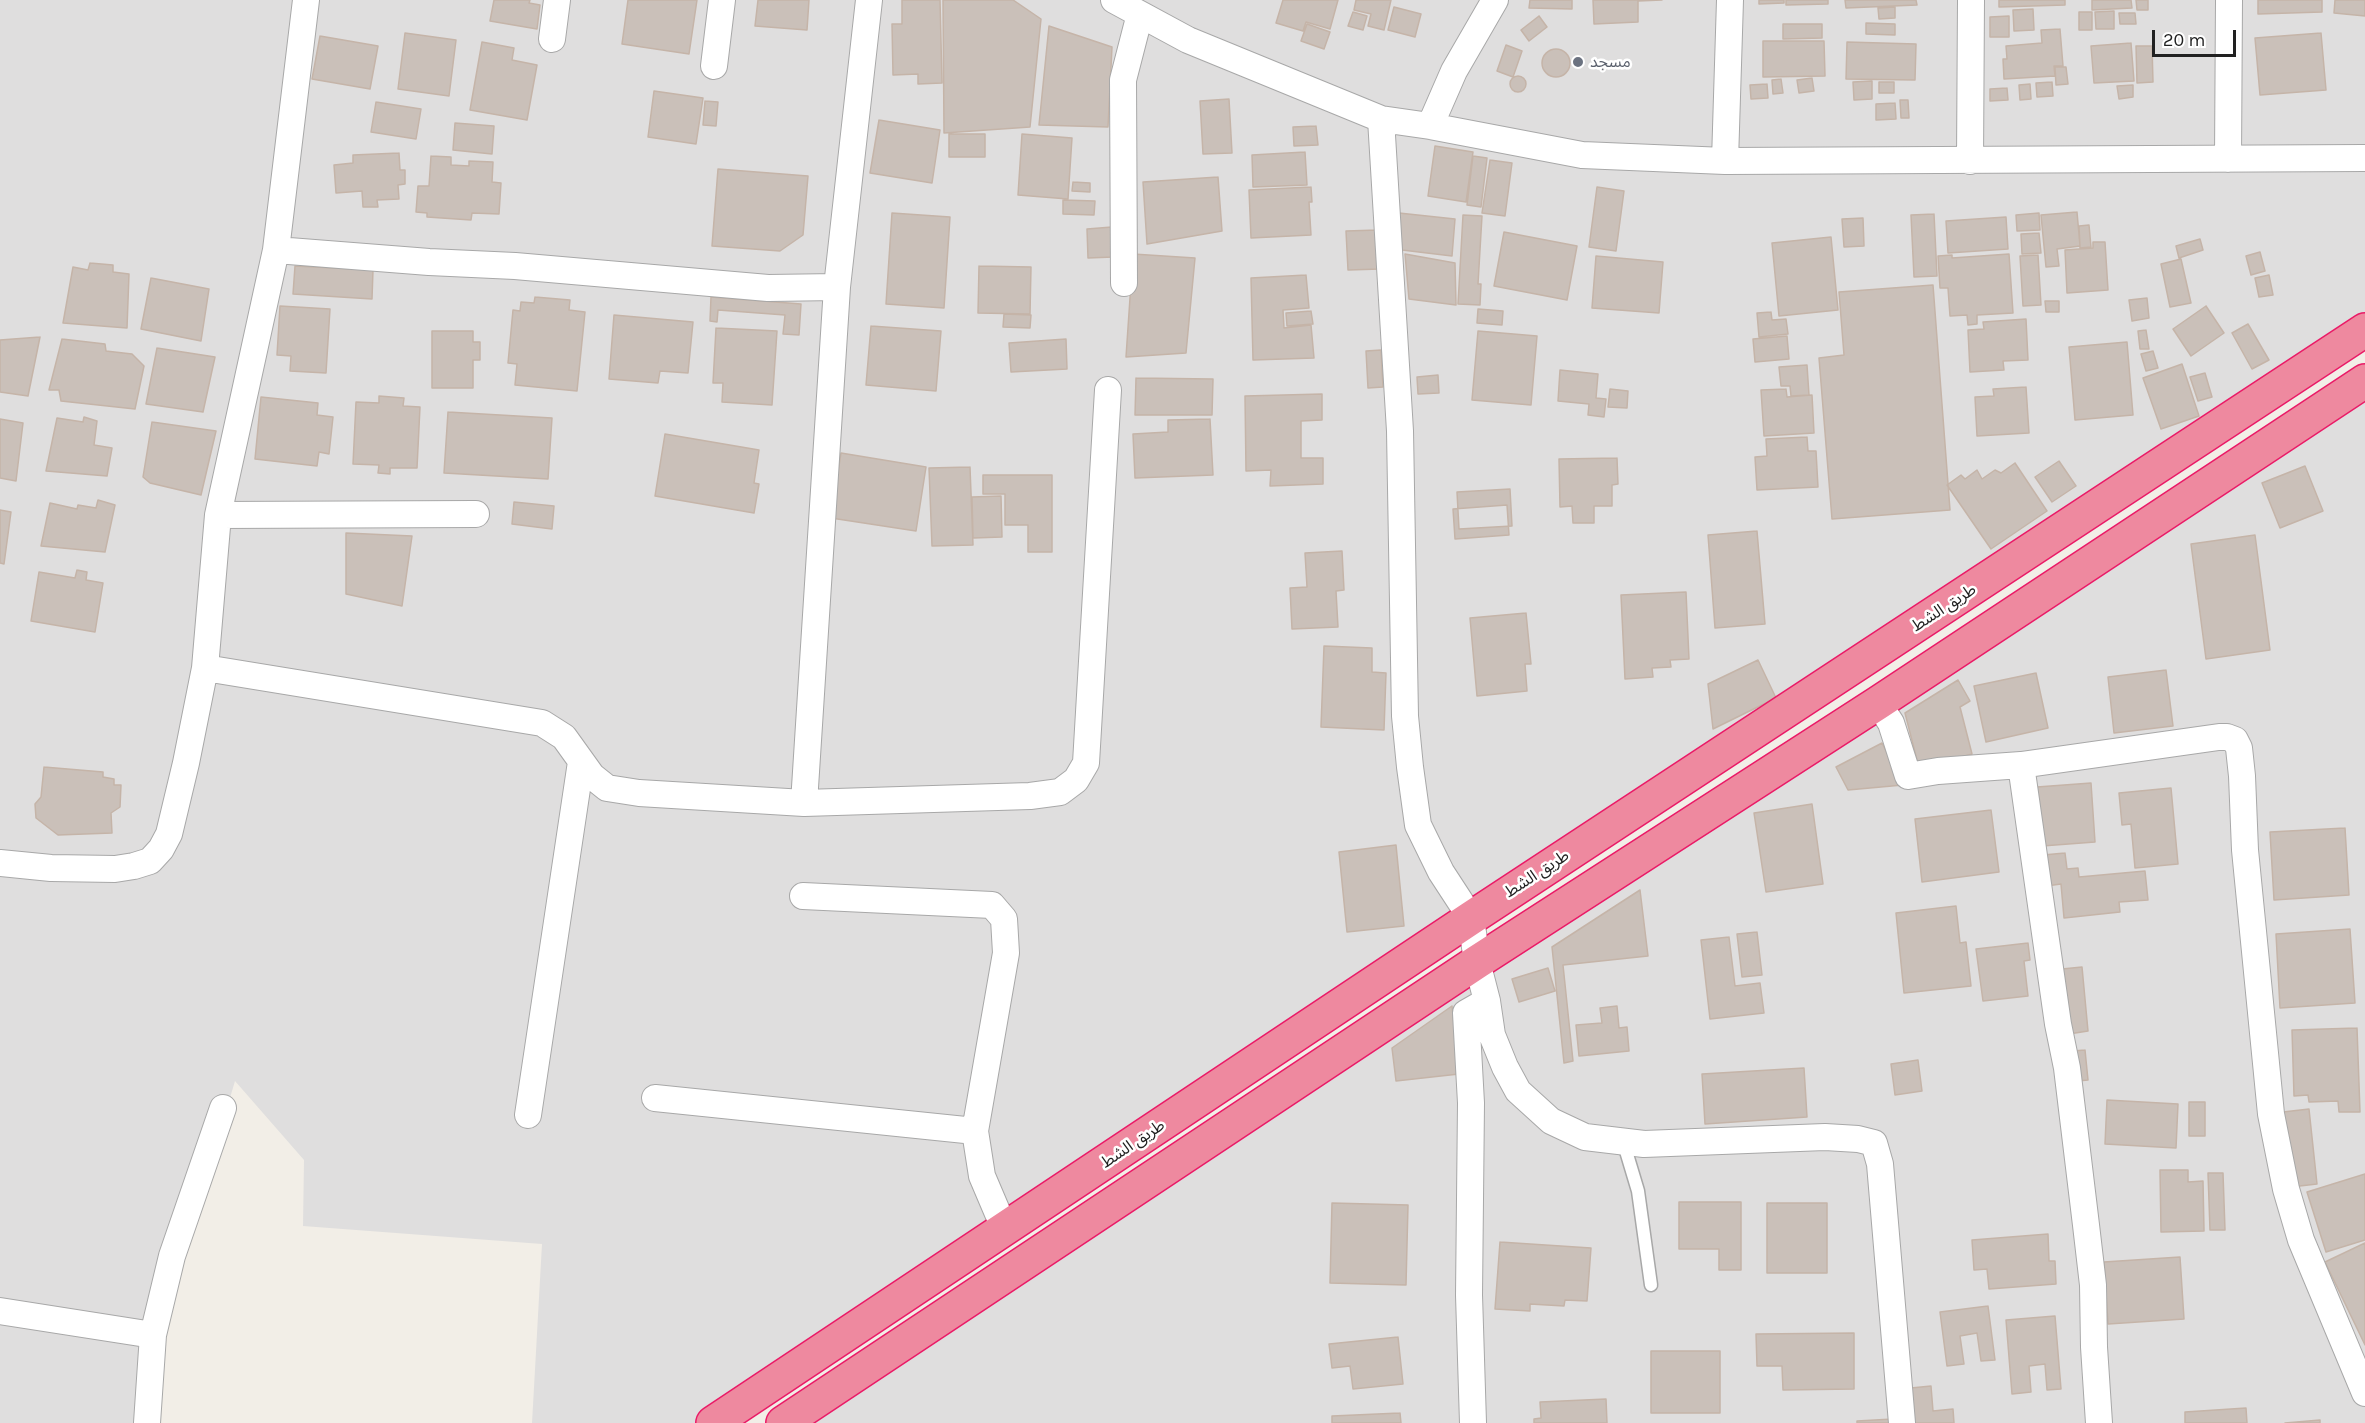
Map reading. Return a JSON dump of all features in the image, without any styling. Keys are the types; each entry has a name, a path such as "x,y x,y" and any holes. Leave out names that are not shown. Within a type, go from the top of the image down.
{"highway":[{"name":"طريق الشط","path":"713,1423 1471,918 2365,330"},
{"path":"783,1423 1477,962 1878,704 2365,381"}],"street":[{"path":"0,863 51,868 115,869 150,861 161,849 169,834 205,668 219,515 276,250 306,0"},
{"path":"552,39 557,0"},
{"path":"714,66 723,0"},
{"path":"804,803 837,287 869,0"},
{"path":"1114,0 1188,40 1381,119 1582,155 1725,161 2365,158"},
{"path":"1430,126 1454,71 1495,0"},
{"path":"1725,161 1730,0"},
{"path":"1970,161 1971,0"},
{"path":"2228,159 2229,0"},
{"path":"1124,283 1123,80 1140,14"},
{"path":"1381,119 1400,431 1405,716 1410,767 1418,825 1441,872 1471,918 1477,962 1487,1000 1492,1035 1518,1091 1551,1121 1584,1137 1644,1144 1825,1137 1858,1139 1874,1143 1880,1164 1902,1423"},
{"path":"276,250 515,266 768,288 837,287"},
{"path":"205,668 542,723 564,737 592,776 607,788 639,793 804,803 1030,796 1060,792 1076,780 1086,763 1108,390"},
{"path":"219,515 476,513"},
{"path":"1878,704 1891,723 1908,776 1938,771 2021,765 2219,737 2235,740 2239,748 2242,776 2245,850 2271,1114 2286,1189 2301,1240 2365,1393"},
{"path":"528,1114 581,762"},
{"path":"2021,765 2058,1024 2067,1068 2093,1285 2094,1347 2100,1423"},
{"path":"802,896 992,905 1004,919 1006,953 975,1131 982,1176 1005,1230"},
{"path":"1473,1423 1469,1295 1471,1103 1466,1013 1487,1000"},
{"path":"655,1098 975,1131"},
{"path":"147,1423 153,1335 172,1256 223,1108"},
{"path":"0,1311 153,1335"}],"lane":[{"path":"1623,1141 1638,1191 1652,1285"}],"shaded area":[{"path":"0,0 2365,0 2365,330 713,1423 532,1423 542,1244 303,1226 304,1160 235,1081 174,1286 162,1340 153,1423 0,1423"},
{"path":"2365,381 2365,1423 783,1423"}],"building":[{"path":"494,0 530,0 529,3 540,5 537,29 490,21"},
{"path":"628,0 697,0 689,54 622,44"},
{"path":"758,0 809,0 807,30 755,26"},
{"path":"902,0 940,0 942,83 918,84 918,74 893,75 892,24 902,24"},
{"path":"943,0 1013,0 1041,19 1030,127 944,133"},
{"path":"1283,0 1338,0 1330,29 1306,22 1303,31 1276,23"},
{"path":"1356,0 1391,0 1384,30 1368,26 1371,14 1354,10"},
{"path":"1530,0 1572,0 1572,9 1529,8"},
{"path":"1593,0 1662,0 1638,1 1638,22 1594,24"},
{"path":"1759,0 1784,0 1784,3 1759,4"},
{"path":"1786,0 1828,0 1828,4 1786,5"},
{"path":"1845,0 1916,0 1917,5 1846,8"},
{"path":"1999,0 2065,0 2065,5 1999,7"},
{"path":"2092,0 2131,0 2132,8 2092,10"},
{"path":"2136,0 2148,0 2148,10 2137,10"},
{"path":"2258,0 2322,0 2322,12 2258,14"},
{"path":"2335,0 2365,0 2365,16 2334,13"},
{"path":"1394,7 1421,14 1415,37 1388,30"},
{"path":"1895,7 1895,18 1879,19 1878,8"},
{"path":"2033,9 2034,30 2014,31 2013,10"},
{"path":"2114,11 2114,29 2096,29 2095,12"},
{"path":"1353,12 1367,16 1363,30 1348,26"},
{"path":"2079,12 2092,12 2092,30 2079,30"},
{"path":"2119,13 2135,13 2136,24 2120,24"},
{"path":"1539,16 1547,27 1529,41 1521,30"},
{"path":"2009,16 2009,37 1990,37 1990,17"},
{"path":"1866,23 1895,24 1895,35 1866,34"},
{"path":"1307,24 1330,32 1324,49 1301,41"},
{"path":"1783,24 1822,24 1822,38 1783,39"},
{"path":"1049,26 1112,47 1108,127 1039,125"},
{"path":"2060,29 2063,66 2054,66 2055,76 2004,79 2003,59 2007,59 2006,46 2042,43 2041,30"},
{"path":"405,33 456,40 449,96 398,89"},
{"path":"2321,33 2326,90 2260,95 2255,38"},
{"path":"320,36 378,46 370,89 312,79"},
{"path":"1763,41 1824,41 1825,76 1763,77"},
{"path":"482,42 514,48 512,60 537,65 527,120 470,110"},
{"path":"1847,42 1916,44 1915,80 1846,79"},
{"path":"2131,43 2134,81 2094,83 2091,46"},
{"path":"1506,45 1522,51 1513,77 1497,71"},
{"path":"2136,46 2152,46 2153,82 2137,83"},
{"path":"1556,49 1566,53 1570,63 1566,73 1556,77 1546,73 1542,63 1546,53"},
{"path":"2055,67 2066,67 2068,84 2056,85"},
{"path":"1515,76 1521,76 1526,84 1524,90 1515,92 1510,87 1510,81"},
{"path":"1812,78 1814,91 1799,93 1797,80"},
{"path":"1781,79 1783,93 1773,94 1772,80"},
{"path":"1872,81 1872,99 1854,100 1853,82"},
{"path":"1879,82 1894,82 1894,93 1879,93"},
{"path":"2052,82 2053,96 2037,97 2036,83"},
{"path":"1767,84 1768,98 1751,99 1750,85"},
{"path":"2030,84 2031,99 2020,100 2019,85"},
{"path":"2133,85 2133,97 2119,99 2117,86"},
{"path":"2007,88 2008,100 1990,101 1990,89"},
{"path":"654,91 703,98 696,144 648,137"},
{"path":"1229,99 1232,153 1203,154 1200,101"},
{"path":"1900,100 1908,100 1909,118 1901,118"},
{"path":"705,101 718,102 716,126 703,125"},
{"path":"376,102 421,109 416,139 371,132"},
{"path":"1895,103 1896,119 1876,120 1876,104"},
{"path":"879,120 940,130 932,183 870,173"},
{"path":"455,123 494,126 492,154 453,150"},
{"path":"1316,126 1318,145 1294,146 1293,127"},
{"path":"949,134 985,134 985,157 949,157"},
{"path":"1022,134 1072,138 1068,199 1018,195"},
{"path":"1435,146 1473,152 1466,202 1428,196"},
{"path":"1305,152 1307,185 1253,187 1252,155"},
{"path":"399,153 400,170 405,170 405,184 398,185 399,199 377,200 378,207 363,207 362,191 336,193 334,165 353,163 353,155"},
{"path":"431,156 451,157 451,165 469,166 469,161 493,162 492,182 501,183 499,214 472,213 471,220 427,217 427,213 416,212 418,186 429,186"},
{"path":"1473,156 1487,158 1481,207 1467,205"},
{"path":"1490,160 1512,163 1505,216 1482,213"},
{"path":"718,169 808,176 803,235 780,251 712,246"},
{"path":"1218,177 1222,231 1147,244 1143,182"},
{"path":"1073,182 1090,183 1090,192 1072,191"},
{"path":"1311,187 1312,202 1309,202 1311,235 1251,238 1249,190"},
{"path":"1597,187 1624,191 1616,251 1589,247"},
{"path":"1063,200 1095,201 1094,215 1063,214"},
{"path":"2077,212 2080,246 2057,249 2059,266 2046,267 2041,215"},
{"path":"892,213 950,217 944,308 886,304"},
{"path":"1399,213 1455,219 1452,256 1402,250"},
{"path":"2039,213 2040,230 2017,231 2016,215"},
{"path":"1934,214 1937,276 1914,277 1911,215"},
{"path":"1463,215 1482,216 1478,284 1481,284 1480,305 1458,304"},
{"path":"2006,217 2008,249 1948,253 1946,221"},
{"path":"1863,218 1864,246 1844,247 1842,219"},
{"path":"2089,225 2091,247 2080,248 2079,226"},
{"path":"1112,227 1113,257 1088,258 1087,229"},
{"path":"1378,230 1380,269 1348,270 1346,231"},
{"path":"1504,232 1577,246 1567,300 1494,286"},
{"path":"2039,233 2041,253 2022,254 2021,234"},
{"path":"1831,237 1838,310 1779,316 1772,243"},
{"path":"2200,239 2203,250 2179,258 2176,246"},
{"path":"2093,242 2105,242 2108,290 2067,293 2065,250 2093,248"},
{"path":"2260,252 2265,271 2251,275 2246,256"},
{"path":"1133,254 1195,258 1186,353 1126,357"},
{"path":"1405,254 1455,263 1456,305 1409,299"},
{"path":"2009,254 2013,313 1977,315 1977,324 1968,325 1967,315 1950,316 1948,288 1940,288 1938,256 1952,255 1952,258"},
{"path":"2038,255 2041,305 2023,306 2020,256"},
{"path":"1596,256 1663,262 1659,313 1592,308"},
{"path":"2181,259 2191,303 2170,307 2161,264"},
{"path":"90,263 113,265 113,272 129,274 127,328 63,323 73,267 88,270"},
{"path":"295,266 373,270 372,299 293,294"},
{"path":"979,266 1031,267 1030,314 978,313"},
{"path":"1306,275 1309,308 1283,310 1284,328 1311,325 1314,358 1253,360 1251,278"},
{"path":"2269,275 2273,295 2259,297 2255,278"},
{"path":"151,278 209,289 201,341 141,329"},
{"path":"1933,285 1950,510 1832,519 1819,358 1844,355 1839,292"},
{"path":"535,297 570,300 569,310 585,312 577,391 515,385 517,364 508,363 513,310 520,311 521,302 534,303"},
{"path":"711,297 801,304 799,335 783,334 785,315 718,310 717,322 710,321"},
{"path":"2147,298 2149,318 2132,321 2129,300"},
{"path":"2045,301 2059,301 2059,312 2046,312"},
{"path":"280,306 330,309 326,373 290,371 291,356 277,355"},
{"path":"2206,306 2224,333 2191,356 2173,329"},
{"path":"1478,309 1503,311 1502,325 1477,323"},
{"path":"1311,311 1313,324 1287,326 1286,313"},
{"path":"1771,312 1772,320 1786,319 1788,334 1759,337 1757,313"},
{"path":"1004,314 1031,315 1030,328 1003,327"},
{"path":"614,315 693,322 688,373 660,371 658,383 609,379"},
{"path":"2026,319 2028,360 2003,361 2004,370 1970,372 1968,330 1984,329 1983,322"},
{"path":"2248,324 2269,360 2252,369 2232,333"},
{"path":"871,326 941,331 936,391 866,385"},
{"path":"716,328 777,331 772,405 722,402 723,383 713,383"},
{"path":"2146,330 2149,349 2140,349 2138,331"},
{"path":"432,331 473,331 473,342 480,342 480,360 473,360 473,388 432,388"},
{"path":"1478,331 1537,336 1531,405 1472,400"},
{"path":"1787,336 1789,359 1755,362 1753,339"},
{"path":"40,337 28,396 0,392 0,340"},
{"path":"62,339 105,344 106,351 132,354 144,366 135,409 61,401 59,390 49,390"},
{"path":"1066,339 1067,369 1011,372 1009,343"},
{"path":"2127,342 2133,415 2075,420 2069,347"},
{"path":"157,348 215,357 203,412 146,404"},
{"path":"1381,350 1383,387 1368,388 1366,351"},
{"path":"2153,351 2158,368 2146,371 2141,354"},
{"path":"2182,364 2199,416 2161,429 2143,378"},
{"path":"1807,365 1809,395 1791,396 1790,386 1781,386 1779,367"},
{"path":"1560,370 1598,374 1596,398 1606,399 1604,417 1588,415 1589,404 1558,401"},
{"path":"2205,373 2212,397 2198,401 2190,377"},
{"path":"1438,375 1439,393 1418,394 1417,377"},
{"path":"1136,378 1213,379 1212,415 1135,415"},
{"path":"2026,387 2029,433 1977,436 1975,397 1994,396 1993,389"},
{"path":"1610,389 1628,391 1627,408 1608,407"},
{"path":"1786,389 1787,397 1812,395 1814,433 1764,436 1761,390"},
{"path":"1322,394 1322,420 1301,421 1301,458 1323,458 1323,484 1270,486 1271,470 1246,471 1245,396"},
{"path":"379,396 404,398 403,406 420,407 417,468 390,468 390,474 378,473 379,465 353,464 356,402 379,403"},
{"path":"261,397 318,403 317,415 333,417 329,454 319,452 317,466 255,459"},
{"path":"448,412 552,418 548,479 444,473"},
{"path":"84,417 97,421 94,445 112,448 107,476 46,471 57,418 83,422"},
{"path":"0,419 23,423 16,481 0,478"},
{"path":"1210,419 1213,475 1135,478 1133,434 1168,432 1168,420"},
{"path":"152,422 216,431 201,495 150,483 143,477"},
{"path":"665,434 759,450 754,483 759,484 754,513 655,496"},
{"path":"1807,437 1808,451 1816,451 1818,487 1757,490 1755,457 1767,456 1766,439"},
{"path":"841,453 926,467 916,531 831,518"},
{"path":"1617,458 1618,484 1612,485 1612,506 1594,506 1594,523 1573,523 1572,506 1560,507 1559,459"},
{"path":"2059,461 2076,486 2052,502 2035,477"},
{"path":"2015,463 2047,511 1991,549 1947,485 1961,475 1965,479 1977,470 1982,479 1995,470 2001,473"},
{"path":"2305,466 2323,511 2280,528 2262,483"},
{"path":"970,467 973,545 932,546 929,468"},
{"path":"983,475 1052,475 1052,552 1028,552 1028,525 1005,525 1005,494 983,494"},
{"path":"1510,489 1512,526 1459,529 1457,492"},
{"path":"1001,496 1002,537 973,538 972,497"},
{"path":"98,500 115,505 105,552 41,546 50,503 77,509 78,505 96,508"},
{"path":"514,502 554,506 552,529 512,524"},
{"path":"1507,505 1509,535 1455,539 1453,509"},
{"path":"0,510 11,512 4,564 0,563"},
{"path":"1757,531 1765,624 1715,628 1708,535"},
{"path":"346,533 412,536 402,606 346,594"},
{"path":"2255,535 2270,650 2206,659 2191,544"},
{"path":"1342,551 1344,590 1336,591 1338,627 1292,629 1290,588 1307,587 1305,553"},
{"path":"77,570 87,572 86,580 103,583 95,632 31,621 39,572 75,578"},
{"path":"1686,592 1689,659 1670,660 1671,667 1652,668 1653,677 1625,679 1621,595"},
{"path":"1526,613 1531,664 1525,664 1527,691 1477,696 1470,618"},
{"path":"1324,646 1372,648 1372,672 1386,673 1384,730 1321,727"},
{"path":"1758,660 1776,698 1713,729 1708,684"},
{"path":"2166,670 2173,726 2114,733 2108,677"},
{"path":"2036,673 2048,728 1986,742 1974,686"},
{"path":"1958,680 1970,701 1960,707 1972,754 1919,768 1905,713"},
{"path":"1882,743 1903,785 1848,790 1836,767"},
{"path":"44,767 103,772 103,777 114,779 114,785 121,785 120,807 111,813 112,833 58,835 36,818 35,804 41,797"},
{"path":"2091,783 2095,842 2042,846 2037,787"},
{"path":"2171,788 2178,864 2135,868 2131,824 2122,825 2119,793"},
{"path":"1812,804 1823,884 1766,892 1754,813"},
{"path":"1991,810 1999,872 1922,882 1915,819"},
{"path":"2345,828 2349,895 2274,900 2270,832"},
{"path":"1396,845 1404,926 1347,932 1339,852"},
{"path":"2065,853 2067,869 2078,868 2079,877 2145,871 2148,900 2119,902 2120,912 2064,918 2061,884 2046,886 2043,855"},
{"path":"1640,890 1648,956 1563,965 1573,1061 1564,1063 1552,947"},
{"path":"1956,906 1960,943 1966,942 1971,986 1904,993 1896,913"},
{"path":"2350,929 2355,1003 2280,1008 2276,934"},
{"path":"1757,932 1762,975 1742,977 1737,934"},
{"path":"1729,937 1735,986 1760,983 1764,1013 1710,1019 1701,940"},
{"path":"2028,943 2030,960 2024,961 2028,996 1983,1001 1976,949"},
{"path":"2082,967 2088,1031 2069,1034 2062,969"},
{"path":"1548,968 1555,991 1519,1002 1512,979"},
{"path":"1452,1006 1459,1074 1396,1081 1392,1048"},
{"path":"1617,1006 1619,1028 1627,1027 1629,1051 1579,1056 1576,1025 1602,1023 1600,1008"},
{"path":"2357,1028 2360,1112 2339,1112 2338,1101 2309,1102 2308,1095 2294,1096 2292,1030"},
{"path":"2085,1050 2088,1080 2077,1081 2073,1051"},
{"path":"1918,1060 1922,1091 1895,1095 1891,1064"},
{"path":"1804,1068 1807,1117 1705,1124 1702,1074"},
{"path":"2107,1100 2178,1104 2176,1148 2105,1144"},
{"path":"2189,1102 2205,1102 2205,1136 2189,1136"},
{"path":"2309,1109 2317,1184 2291,1187 2283,1112"},
{"path":"2160,1170 2188,1170 2188,1182 2203,1181 2204,1231 2161,1232"},
{"path":"2208,1173 2223,1173 2225,1230 2210,1230"},
{"path":"2365,1174 2365,1240 2326,1252 2307,1192"},
{"path":"1679,1202 1741,1202 1741,1270 1719,1270 1719,1249 1679,1249"},
{"path":"1332,1203 1408,1205 1406,1285 1330,1283"},
{"path":"1767,1203 1827,1203 1827,1273 1767,1273"},
{"path":"2048,1234 2049,1261 2055,1261 2056,1284 1989,1289 1987,1269 1974,1270 1972,1240"},
{"path":"1500,1242 1591,1248 1587,1301 1565,1300 1564,1306 1530,1304 1530,1311 1495,1309"},
{"path":"2365,1243 2365,1345 2325,1262"},
{"path":"2180,1257 2184,1319 2108,1324 2104,1262"},
{"path":"1988,1306 1995,1360 1981,1361 1977,1333 1960,1336 1964,1364 1947,1366 1940,1312"},
{"path":"2055,1316 2061,1389 2047,1390 2045,1364 2029,1366 2031,1392 2012,1394 2006,1320"},
{"path":"1854,1333 1854,1389 1783,1390 1782,1366 1757,1366 1756,1334"},
{"path":"1398,1337 1403,1384 1353,1389 1350,1366 1332,1368 1329,1344"},
{"path":"1651,1351 1720,1351 1720,1413 1651,1413"},
{"path":"1931,1386 1933,1411 1953,1409 1954,1423 1914,1423 1911,1388"},
{"path":"1606,1399 1607,1423 1534,1423 1534,1419 1541,1418 1540,1402"},
{"path":"2246,1408 2247,1423 2185,1423 2185,1412"},
{"path":"1400,1413 1401,1423 1332,1423 1332,1416"},
{"path":"1893,1419 1893,1423 1857,1423 1857,1421"},
{"path":"2320,1420 2320,1423 2285,1423"}],"place":[{"name":"مسجد","path":"1578,62"}]}
